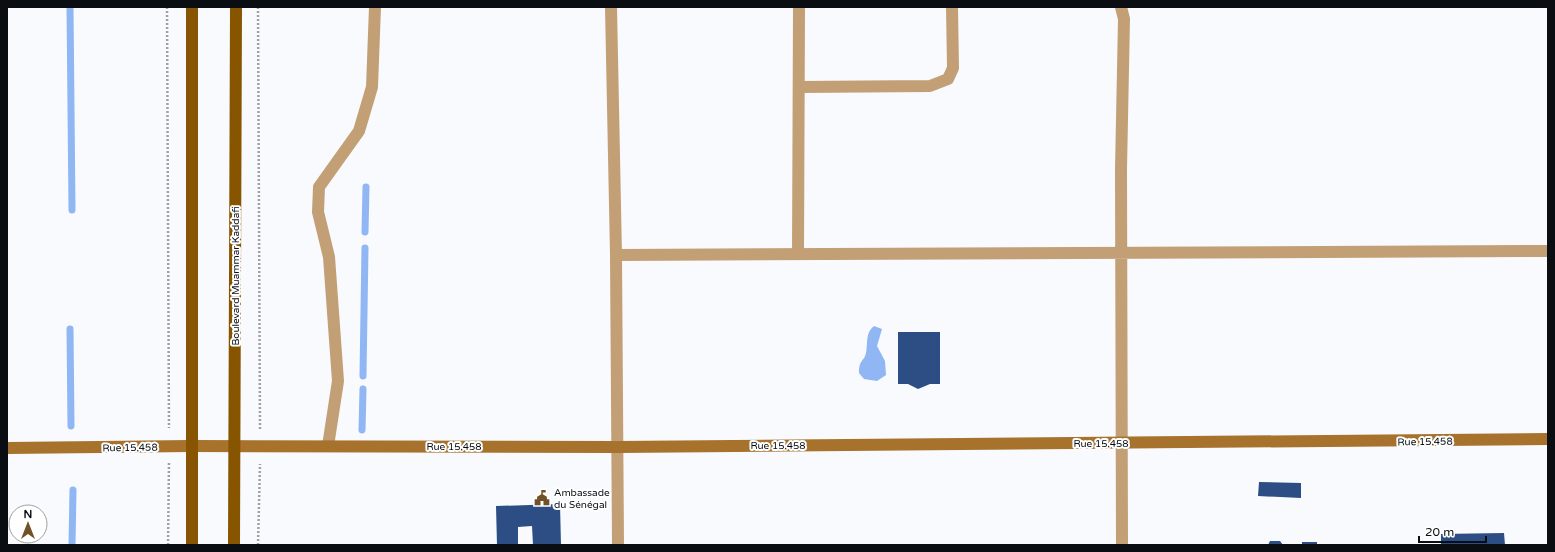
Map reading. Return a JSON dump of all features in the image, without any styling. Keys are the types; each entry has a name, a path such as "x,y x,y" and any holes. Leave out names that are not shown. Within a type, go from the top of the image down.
{"main road":[{"path":"192,7 192,545"},
{"name":"Boulevard Muammar Kaddafi","path":"234,545 236,7"},
{"name":"Rue 15.458","path":"7,448 169,446 617,447 1548,439"}],"street":[{"path":"328,446 338,381 329,257 318,212 319,187 359,131 372,87 375,7"},
{"path":"611,7 616,255 618,545"},
{"path":"798,254 799,7"},
{"path":"799,87 930,86 948,79 953,68 952,7"},
{"path":"1121,7 1124,19 1121,169 1122,254 1120,443 1122,545"},
{"path":"616,255 1548,251"}],"path":[{"path":"167,7 168,545"},
{"path":"258,7 260,446 258,545"}],"water":[{"path":"874,326 882,329 877,346 885,361 886,375 877,381 864,379 859,373 860,365 866,353 868,335"}],"building":[{"path":"898,332 940,332 940,384 930,384 918,389 908,384 898,384"},
{"path":"1259,482 1301,483 1301,498 1258,496"},
{"path":"560,504 561,545 533,545 532,526 518,527 518,545 497,545 496,506"},
{"path":"1504,533 1505,545 1441,545 1441,534"},
{"path":"1270,541 1280,541 1283,545 1268,545"},
{"path":"1302,542 1317,542 1317,545 1302,545"}],"waterway":[{"path":"70,7 72,210"},
{"path":"365,232 366,187"},
{"path":"363,376 365,248"},
{"path":"70,329 71,426"},
{"path":"362,430 363,389"},
{"path":"72,545 73,490"}],"place":[{"name":"Ambassade du Sénégal","path":"542,498"}]}
